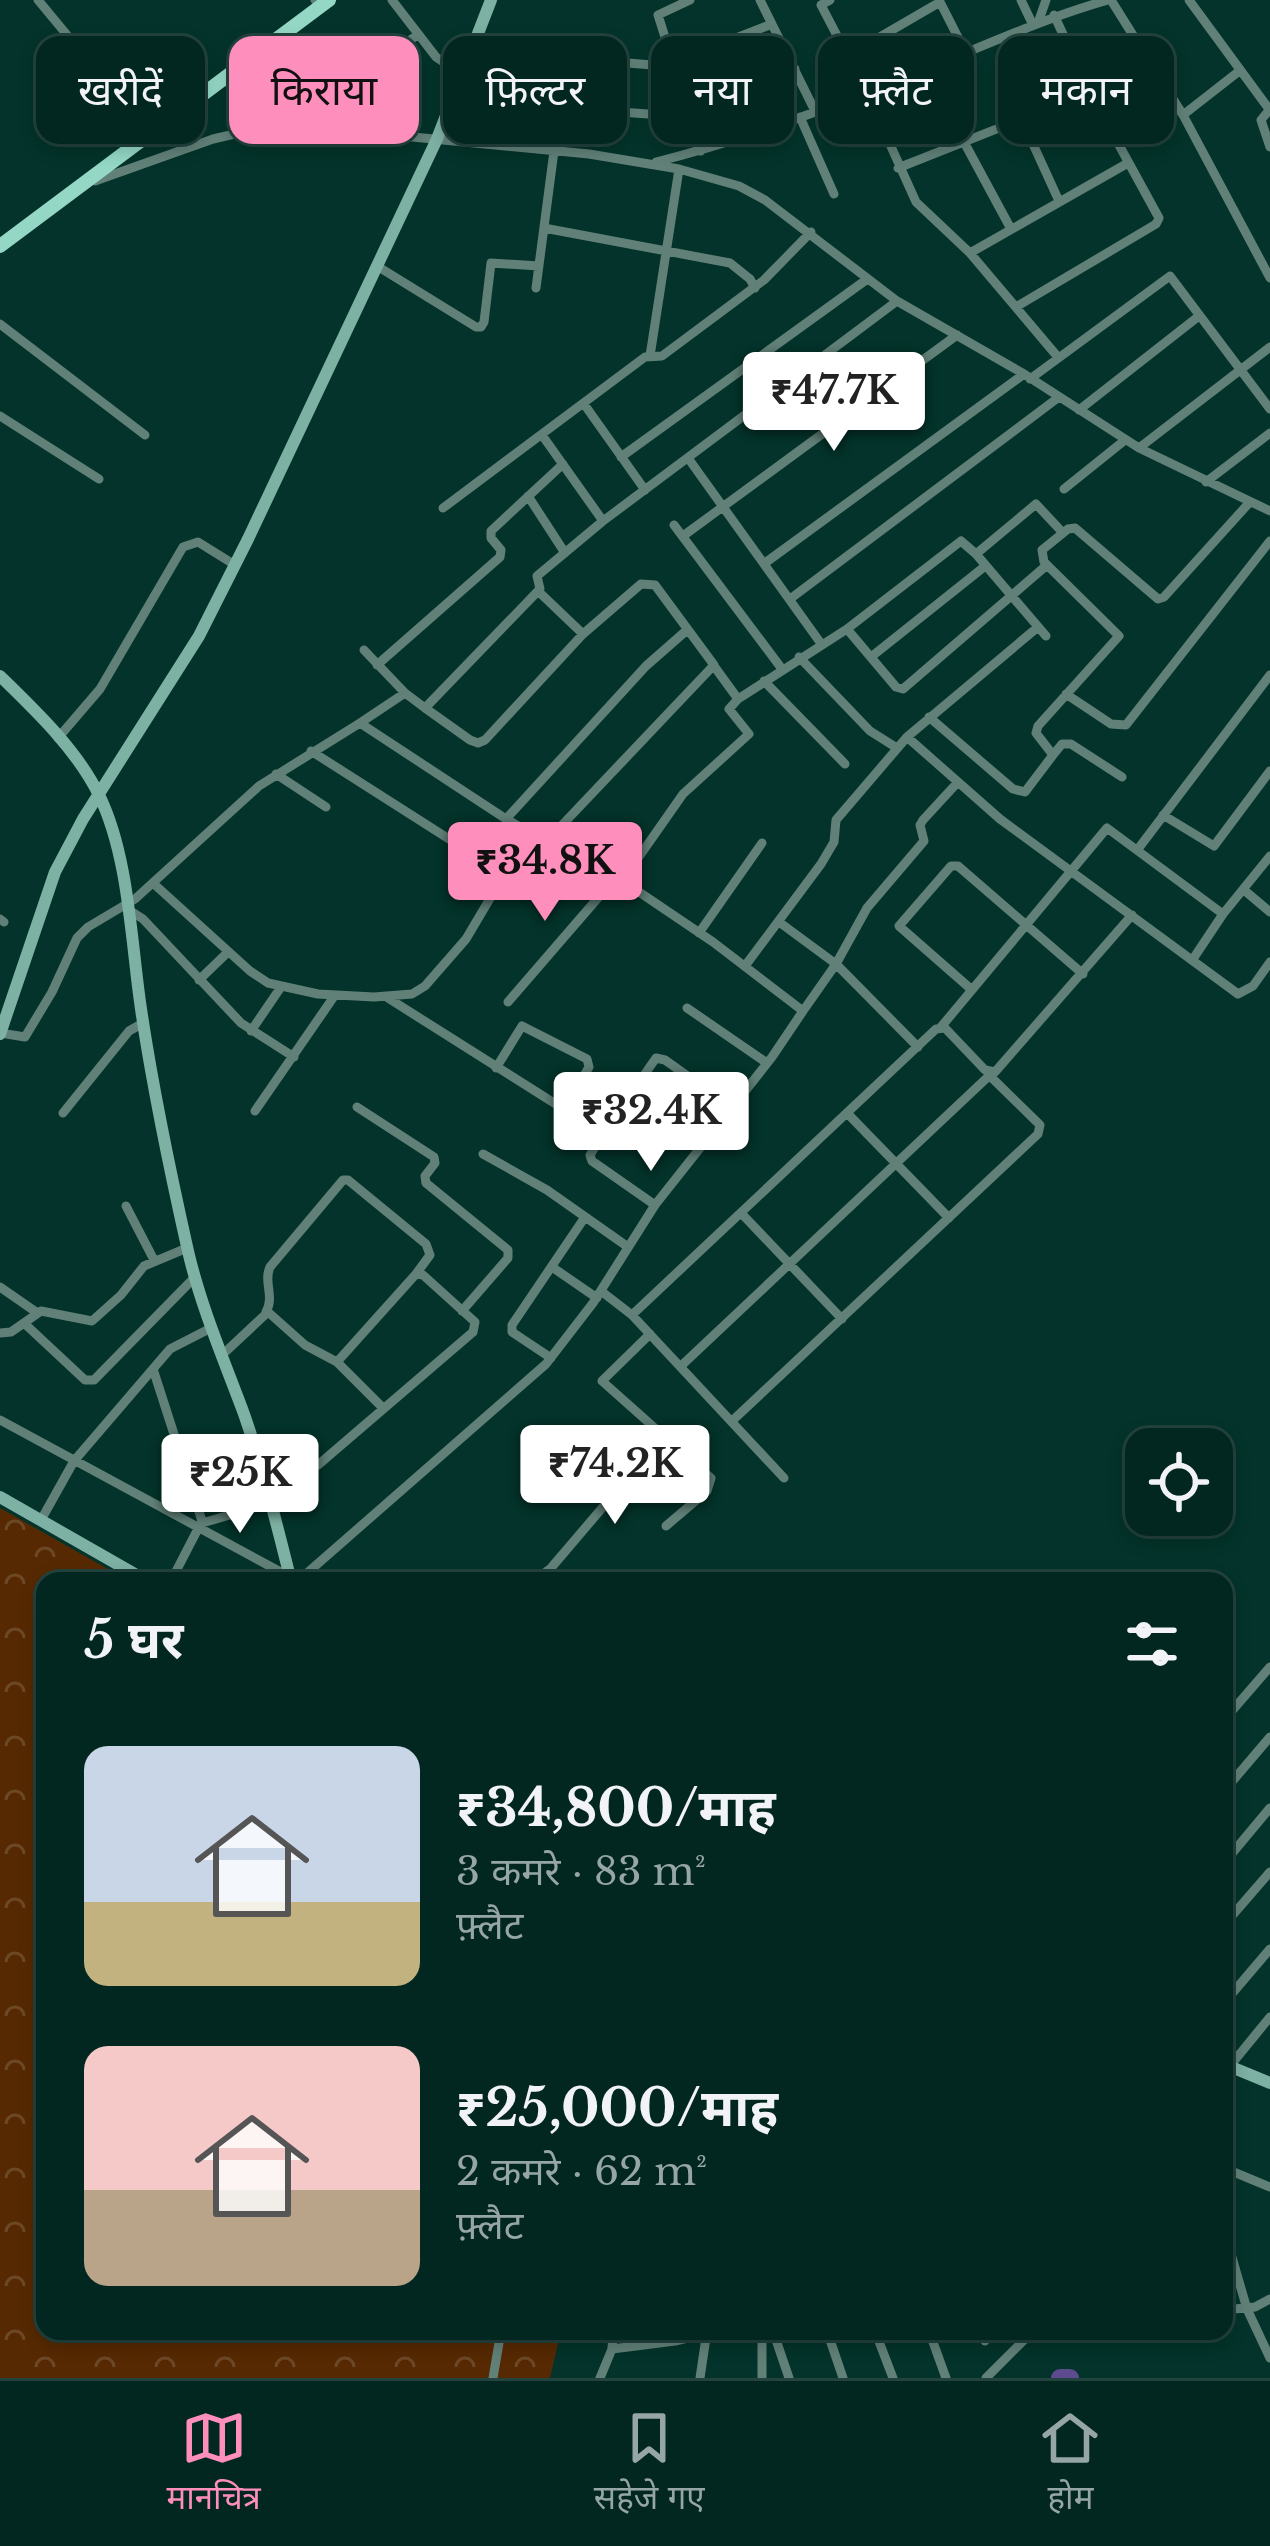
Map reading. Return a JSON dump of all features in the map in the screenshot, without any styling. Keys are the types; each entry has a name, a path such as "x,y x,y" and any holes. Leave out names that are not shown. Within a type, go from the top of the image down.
{"main road":[{"path":"274,36 316,0"},
{"path":"277,36 329,0"},
{"path":"0,246 229,71"},
{"path":"0,236 123,144"}],"street":[{"path":"38,0 68,36"},
{"path":"392,0 443,63"},
{"path":"478,36 490,0"},
{"path":"664,36 658,15 690,0"},
{"path":"760,0 815,111"},
{"path":"1021,0 1036,21"},
{"path":"1036,21 1046,0"},
{"path":"974,49 1036,21 1110,0 1183,115 1270,278"},
{"path":"1189,0 1269,109 1261,126 1270,147"},
{"path":"881,36 940,1 958,36"},
{"path":"823,2 839,36"},
{"path":"1054,15 1064,36"},
{"path":"741,36 772,24"},
{"path":"1183,115 1238,72"},
{"path":"651,163 701,151 818,110"},
{"path":"800,117 834,194"},
{"path":"405,693 276,774 128,907 77,938 25,1037 0,1034 55,872 98,794 160,701 235,565 443,125"},
{"path":"78,186 229,135"},
{"path":"419,138 651,163 739,186 811,232 897,301 1139,448 1270,511"},
{"path":"699,144 701,151"},
{"path":"888,144 916,202 970,253 1057,356"},
{"path":"898,168 959,144"},
{"path":"965,144 1011,229"},
{"path":"1033,144 1059,201"},
{"path":"1016,307 1156,224 1159,212 1118,144"},
{"path":"536,288 554,151"},
{"path":"970,253 1128,163"},
{"path":"650,356 680,169"},
{"path":"544,228 730,263 755,287"},
{"path":"442,508 650,356 662,356 755,287 811,232"},
{"path":"377,266 476,328 484,322 490,263 539,266"},
{"path":"765,562 1165,276 1173,278 1270,409"},
{"path":"621,457 866,280"},
{"path":"425,708 538,591 537,576 603,521 897,301"},
{"path":"1078,410 1198,316"},
{"path":"0,324 145,435"},
{"path":"683,536 957,335"},
{"path":"1139,448 1270,347"},
{"path":"790,598 1059,397"},
{"path":"584,404 645,490"},
{"path":"0,416 99,479"},
{"path":"1205,482 1270,433"},
{"path":"542,435 603,521"},
{"path":"1064,489 1125,440"},
{"path":"688,458 822,645"},
{"path":"377,665 500,557 491,531 563,464"},
{"path":"528,496 565,553"},
{"path":"1053,755 1036,733 1119,635 1047,565 1040,556 1042,550 1068,529 1079,530 1157,599 1164,598 1249,503"},
{"path":"976,554 1036,504 1063,532"},
{"path":"674,525 782,669"},
{"path":"508,1002 620,879 683,794 748,738 748,730 729,706 847,629 961,541 1042,632 907,736 836,820 834,842 745,966"},
{"path":"1066,694 1118,728 1126,725 1270,541"},
{"path":"58,738 100,688 183,547 198,542 235,565"},
{"path":"847,629 902,689 1047,565"},
{"path":"871,657 984,567"},
{"path":"364,650 405,693 478,743 583,634 647,583 655,585 738,698"},
{"path":"538,591 583,634"},
{"path":"506,819 646,666 687,630"},
{"path":"800,657 870,731 897,748"},
{"path":"154,884 250,971 280,987 335,995 412,994 425,986 466,939 507,876 546,842 714,666"},
{"path":"1138,849 1270,675"},
{"path":"0,676 58,738 98,794 111,830 188,1248 291,1572"},
{"path":"764,681 845,764"},
{"path":"929,717 1020,793 1062,744 1071,744 1123,776"},
{"path":"360,723 506,819 620,879 803,1011"},
{"path":"907,736 1000,819 1238,994 1252,986 1270,962"},
{"path":"311,751 507,876"},
{"path":"1163,815 1214,847 1270,771"},
{"path":"276,774 326,807"},
{"path":"302,1572 551,1358 599,1295 655,1205 767,1063 836,964 867,908 924,841 922,820 958,782"},
{"path":"632,1316 941,1027 1107,828 1223,914"},
{"path":"699,933 762,843"},
{"path":"1193,958 1270,856"},
{"path":"972,990 899,926 951,866 958,866 1083,974"},
{"path":"1244,890 1270,912"},
{"path":"128,907 251,1031 294,1057"},
{"path":"681,1366 991,1075 1132,915"},
{"path":"779,922 836,964 918,1047"},
{"path":"199,980 229,952"},
{"path":"251,1031 280,987"},
{"path":"255,1111 335,995"},
{"path":"386,997 602,1134"},
{"path":"686,1008 767,1063"},
{"path":"63,1113 129,1031 143,1023"},
{"path":"496,1068 522,1026 587,1059 589,1067 564,1110"},
{"path":"732,1421 1040,1130 941,1027"},
{"path":"655,1205 590,1155 656,1058 731,1107"},
{"path":"357,1108 434,1157 426,1183 508,1250 508,1258 462,1311"},
{"path":"847,1113 949,1218"},
{"path":"483,1154 628,1247"},
{"path":"221,1356 266,1312 272,1301 267,1272 343,1180 349,1180 426,1244 430,1255 338,1362"},
{"path":"126,1206 154,1260"},
{"path":"741,1213 842,1319"},
{"path":"551,1358 511,1329 584,1217"},
{"path":"0,1287 36,1312 92,1321 154,1260 188,1248"},
{"path":"552,1267 632,1316 784,1478"},
{"path":"266,1487 318,1465 473,1332 475,1322 416,1274"},
{"path":"26,1324 85,1380 94,1380 195,1276"},
{"path":"0,1333 26,1324 36,1312"},
{"path":"266,1312 305,1345 338,1362 383,1408"},
{"path":"40,1520 74,1461 152,1369 179,1342 211,1328"},
{"path":"650,1334 602,1381 702,1468 712,1485 666,1526"},
{"path":"152,1369 200,1526"},
{"path":"0,1420 279,1572"},
{"path":"546,1572 630,1475 669,1438"},
{"path":"0,1497 131,1572"},
{"path":"176,1572 200,1526 271,1503"},
{"path":"1233,1710 1270,1667"},
{"path":"1233,1780 1270,1737"},
{"path":"1233,1852 1270,1808"},
{"path":"1233,1915 1270,1872"},
{"path":"1233,1991 1270,1948"},
{"path":"1233,2058 1270,2017"},
{"path":"1233,2068 1270,2083"},
{"path":"1233,2172 1270,2188"},
{"path":"1233,2264 1247,2309 1269,2350"},
{"path":"1233,2310 1270,2300"},
{"path":"493,2378 499,2340"},
{"path":"600,2378 612,2340"},
{"path":"657,2340 657,2344"},
{"path":"611,2349 675,2340"},
{"path":"700,2378 708,2340"},
{"path":"762,2340 762,2378"},
{"path":"776,2340 789,2378"},
{"path":"829,2340 843,2378"},
{"path":"878,2340 893,2378"},
{"path":"932,2340 946,2378"},
{"path":"986,2378 1024,2340"}],"green space":[{"path":"0,1508 113,1572 36,1572 36,2340 559,2340 550,2378 0,2378"}],"waterway":[{"path":"1060,2378 1070,2378"}]}
